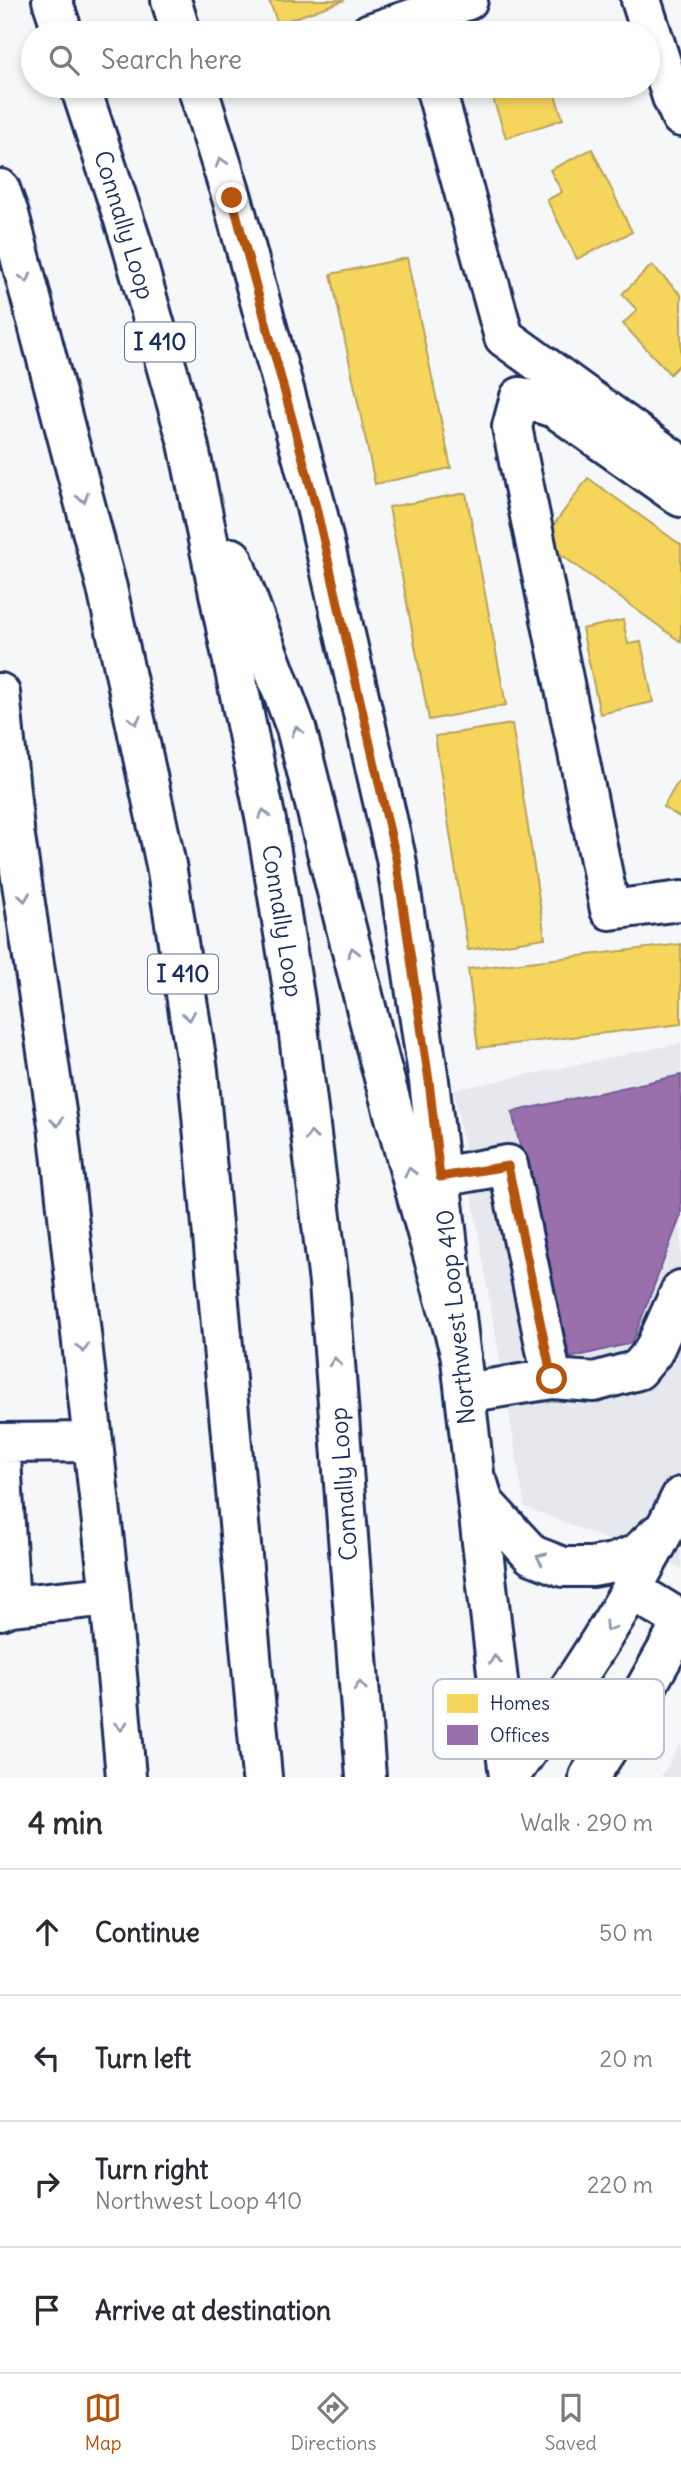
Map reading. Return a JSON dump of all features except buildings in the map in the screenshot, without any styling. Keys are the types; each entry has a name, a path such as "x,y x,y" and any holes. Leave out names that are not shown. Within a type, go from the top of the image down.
{"main road":[{"path":"52,0 59,21"},
{"path":"171,0 177,21"},
{"path":"415,17 468,0"},
{"path":"641,0 648,21"},
{"path":"660,59 681,117"},
{"name":"Connally Loop","path":"84,98 131,241 188,443 266,821 295,1002 329,1283 366,1766"},
{"name":"Northwest Loop 410","path":"207,98 316,507 396,858 429,1081 498,1679"},
{"path":"438,98 504,337 681,465"},
{"name":"I 410","path":"0,189 9,214 107,588 166,865 198,1071 262,1777"},
{"path":"681,497 555,408 520,397 512,427 610,910 681,901"},
{"path":"188,443 296,728 380,1063 463,1374 594,1382 638,1370 653,1352 681,1290"},
{"path":"0,693 14,830 58,1125 110,1596 126,1777"},
{"path":"0,761 14,830"},
{"path":"440,1177 508,1166 552,1379"},
{"path":"93,1442 0,1443 5,1608 110,1596"},
{"path":"471,1453 484,1503 532,1556 563,1567 592,1567 614,1563 637,1554 674,1511"},
{"path":"576,1679 632,1590 674,1511"},
{"path":"632,1590 681,1620"},
{"path":"650,1679 681,1625"},
{"name":"Northwest Loop 410","path":"507,1759 509,1777"},
{"path":"509,1777 521,1759"},
{"path":"589,1777 600,1759"}],"shaded area":[{"path":"681,1043 681,1568 525,1507 454,1090"},
{"path":"681,1743 681,1777 661,1777"}],"route":[{"path":"232,198 316,507 396,858 429,1081 440,1177 508,1166 552,1379"}]}
